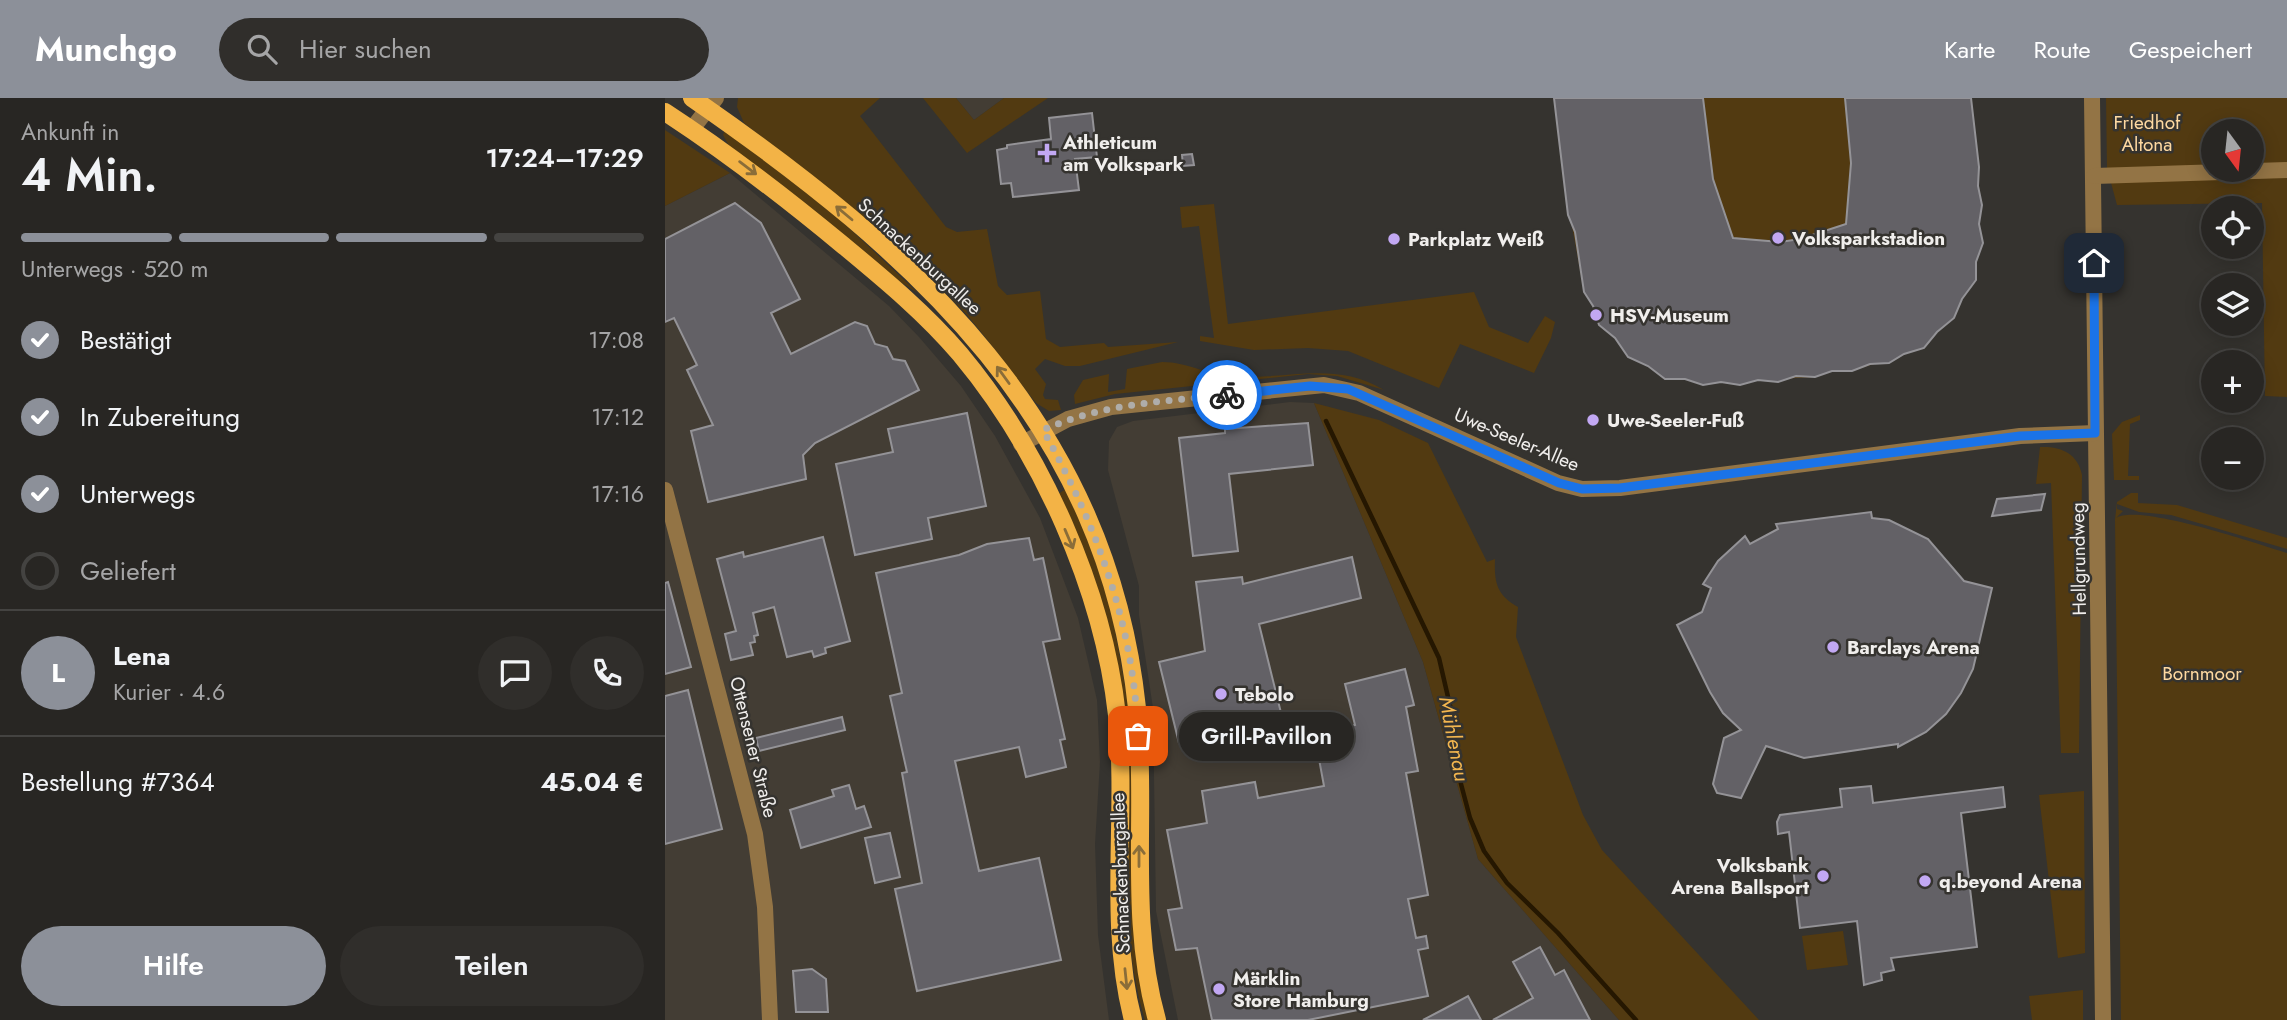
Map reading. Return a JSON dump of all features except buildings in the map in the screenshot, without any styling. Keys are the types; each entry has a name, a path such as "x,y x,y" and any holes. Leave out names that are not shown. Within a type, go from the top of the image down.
{"main road":[{"name":"Schnackenburgallee","path":"705,101 849,218 938,297 978,340 1043,430 1071,480 1097,537 1122,617 1130,655 1139,761 1141,937 1157,1020"},
{"name":"Schnackenburgallee","path":"665,112 753,171 914,306 982,382 1021,444 1052,502 1080,565 1106,650 1119,730 1122,937 1133,1020"}],"street":[{"name":"Hellgrundweg","path":"2092,98 2095,433 2101,637 2103,1020"},
{"path":"692,129 705,101"},
{"path":"2094,176 2287,170"},
{"name":"Uwe-Seeler-Allee","path":"1021,444 1068,419 1111,407 1300,386 1333,386 1389,406 1559,483 1600,489 2020,436 2095,433"},
{"name":"Ottensener Straße","path":"665,490 755,834 765,907 770,1020"}],"shaded area":[{"path":"956,98 1004,98 974,120"},
{"path":"730,173 889,306 919,337 961,386 995,436 1040,518 1078,618 1097,700 1100,762 1095,844 1098,935 1109,1020 665,1020 665,206"},
{"path":"1290,402 1314,403 1423,662 1478,859 1619,1020 1178,1020 1156,911 1153,708 1139,615 1139,586 1108,470 1109,441 1117,427 1133,421"}],"green space":[{"path":"738,98 880,98 860,116 946,227 957,232 987,229 998,286 1007,295 1040,291 1046,339 1060,347 1104,343 1108,347 1178,342 1080,366 1065,366 1045,359 1035,369 1046,384 1043,395 1045,399 1058,400 1061,410 1049,411 1036,403 967,315 942,288 860,214 744,123 737,107"},
{"path":"923,98 956,98 974,120 1004,98 1048,98 967,153"},
{"name":"Volksparkstadion","path":"1555,98 1971,98 1982,205 1979,224 1983,243 1976,262 1976,280 1962,299 1954,318 1937,332 1924,348 1852,371 1832,371 1815,377 1758,380 1740,385 1721,382 1703,385 1685,379 1665,379 1648,366 1628,357 1615,338 1599,325 1593,306 1584,292 1563,177"},
{"name":"Friedhof Altona","path":"2106,98 2287,98 2287,397 2265,396 2264,196 2201,196 2201,204 2117,205 2107,168"},
{"path":"725,129 832,212 918,293 891,276 729,146 723,135"},
{"path":"665,130 730,173 665,206"},
{"path":"1214,204 1228,324 1474,292 1489,327 1528,343 1545,316 1555,322 1551,338 1534,373 1460,344 1439,388 1348,351 1308,348 1254,350 1200,341 1200,336 1214,338 1199,226 1182,228 1180,207"},
{"path":"1162,362 1236,377 1311,373 1348,376 1384,390 1337,376 1308,374 1115,394 1075,404 1074,395 1083,380 1109,374 1108,392 1125,389 1127,369"},
{"path":"1314,403 1379,420 1428,443 1487,562 1495,559 1498,588 1505,598 1518,607 1516,637 1583,815 1602,850 1759,1020 1619,1020 1478,859 1423,662"},
{"path":"2140,415 2140,420 2130,424 2128,476 2139,476 2139,480 2114,480 2112,434 2122,422"},
{"path":"2040,447 2067,452 2077,461 2082,475 2079,753 2061,753 2051,483 2036,484"},
{"path":"1066,489 1090,540 1109,597 1131,719 1134,944 1150,1020 1145,1020 1130,940 1125,737 1119,670 1097,593 1058,494"},
{"name":"Bornmoor","path":"2131,493 2138,493 2138,503 2177,505 2287,538 2287,549 2171,515 2139,512 2117,504 2117,509 2123,511 2116,518 2128,515 2172,520 2287,553 2287,1020 2121,1020 2115,520 2117,502"},
{"path":"2084,791 2085,953 2058,958 2039,795"},
{"path":"1843,931 1848,965 1807,970 1802,936"},
{"path":"2083,990 2083,1020 2032,1020 2029,996"}],"waterway":[{"name":"Mühlenau","path":"1326,421 1439,658 1451,710 1461,784 1470,818 1484,851 1507,883 1558,933 1636,1020"}],"way so far":[{"path":"1138,736 1130,655 1113,586 1097,537 1071,480 1043,430 1068,419 1111,407 1227,395"}],"place":[{"name":"Athleticum am Volkspark","path":"1047,153"},
{"name":"Volksparkstadion","path":"1778,238"},
{"name":"Parkplatz Weiß","path":"1394,239"},
{"name":"HSV-Museum","path":"1596,315"},
{"name":"Uwe-Seeler-Fuß","path":"1593,420"},
{"name":"Barclays Arena","path":"1833,647"},
{"name":"Tebolo","path":"1221,694"},
{"name":"Grill-Pavillon","path":"1138,736"},
{"name":"Volksbank Arena Ballsport","path":"1823,876"},
{"name":"q.beyond Arena","path":"1925,881"},
{"name":"Märklin Store Hamburg","path":"1219,989"}],"route":[{"path":"1227,395 1324,385 1348,389 1559,483 1582,489 1620,488 2020,436 2095,433 2094,263"}]}
